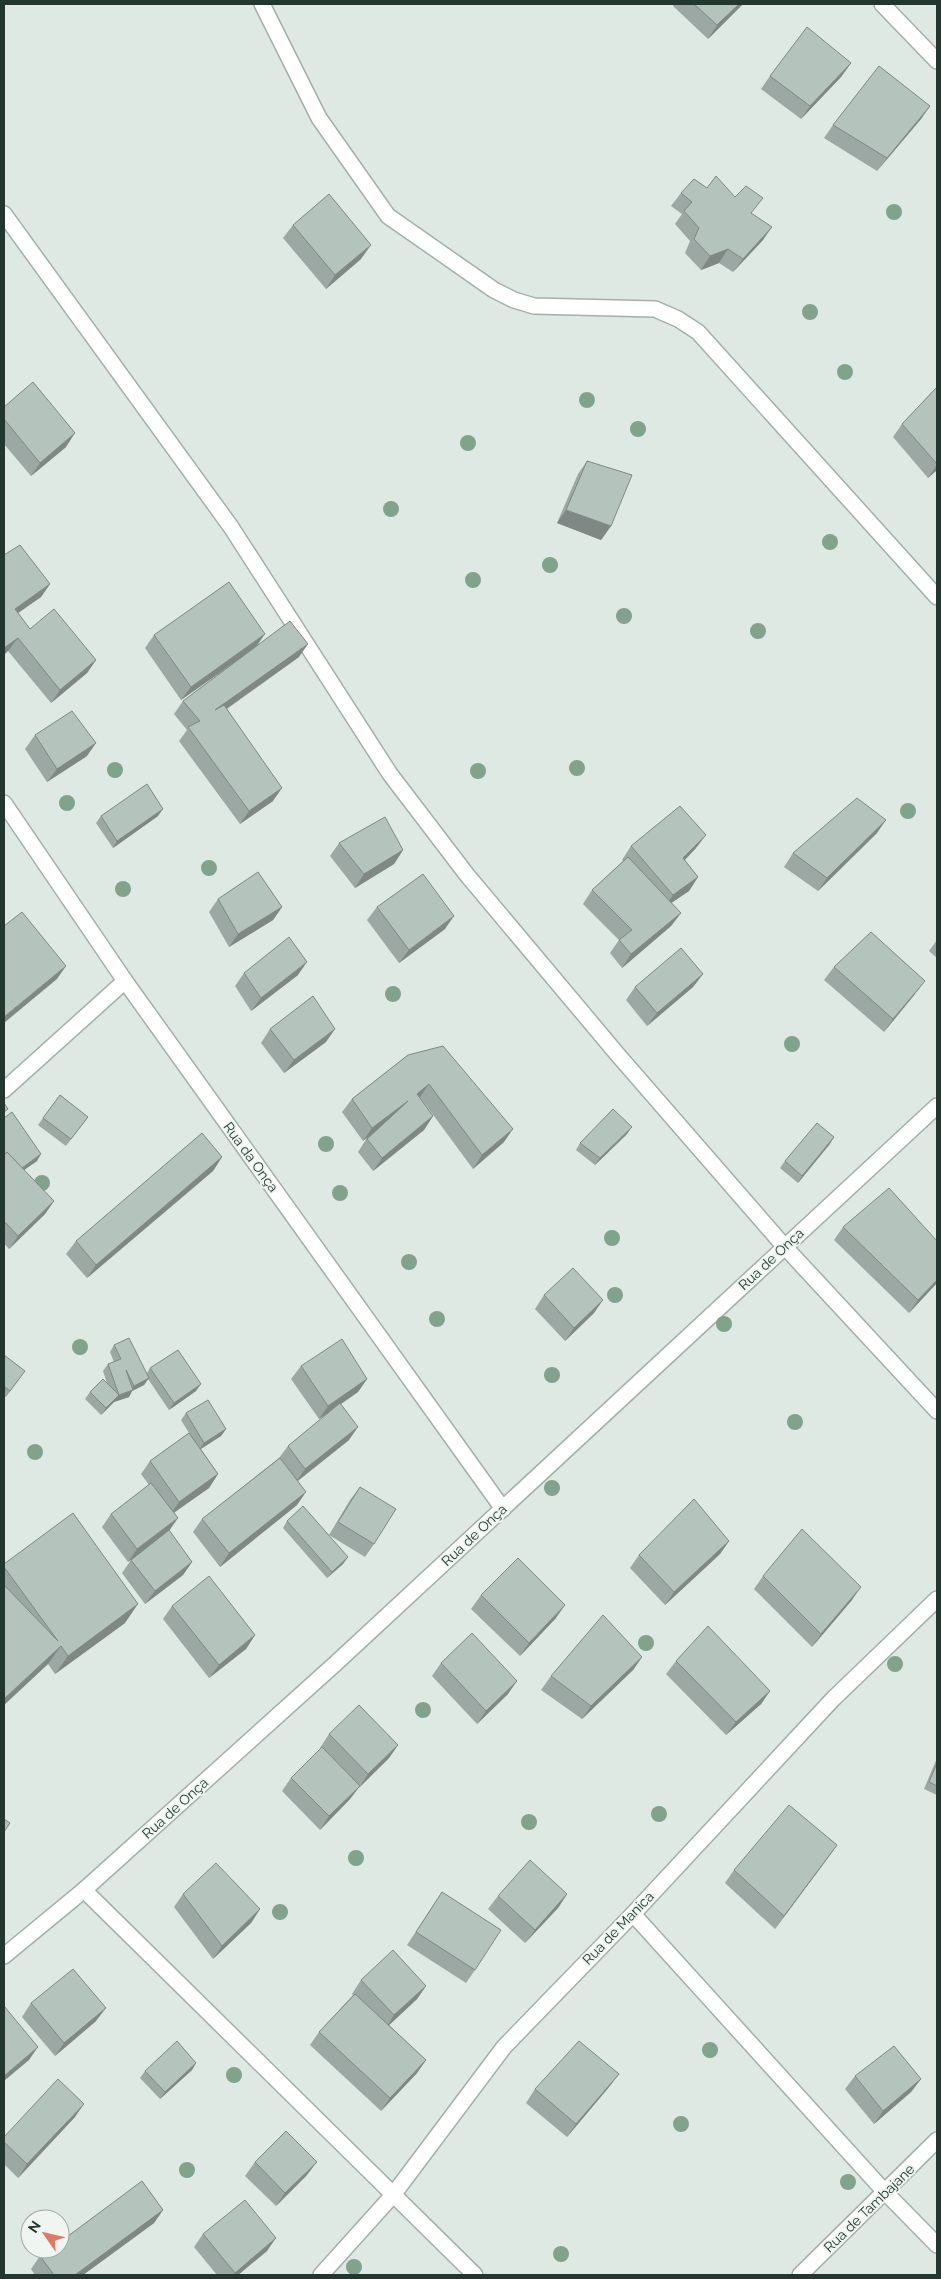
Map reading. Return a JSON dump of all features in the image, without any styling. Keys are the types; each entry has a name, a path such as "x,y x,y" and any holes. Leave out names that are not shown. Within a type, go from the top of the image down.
{"street":[{"path":"262,4 319,118 388,216 494,290 514,300 534,306 655,309 678,319 698,332 937,597"},
{"path":"882,4 937,61"},
{"path":"4,214 231,527 385,766 473,882 784,1246 937,1411"},
{"name":"Rua da Onça","path":"4,803 125,981 503,1509"},
{"path":"4,1090 125,981"},
{"name":"Rua de Onça","path":"4,1956 84,1890 335,1664 937,1106"},
{"name":"Rua de Manica","path":"320,2275 392,2194 504,2047 633,1914 834,1699 937,1599"},
{"path":"84,1890 475,2275"},
{"path":"633,1914 885,2192 937,2245"},
{"name":"Rua de Tambajane","path":"800,2275 937,2140"}],"building":[{"path":"694,4 739,4 717,25"},
{"path":"807,27 851,63 810,106 770,76"},
{"path":"879,66 930,106 887,158 833,125"},
{"path":"716,176 735,197 746,186 763,198 751,213 772,227 743,259 728,249 710,256 694,239 699,228 684,211 692,202 681,193 694,179 707,188"},
{"path":"329,194 371,245 335,275 293,225"},
{"path":"33,382 75,433 40,463 4,419 4,407"},
{"path":"937,387 937,464 902,424"},
{"path":"587,461 632,475 611,526 566,510"},
{"path":"20,545 50,584 15,609 30,629 54,609 96,660 60,690 18,638 4,648 4,555"},
{"path":"229,582 265,634 191,687 154,635"},
{"path":"290,621 308,644 215,710 224,705 282,788 249,811 188,727 200,721 183,701"},
{"path":"72,711 96,743 57,769 35,735"},
{"path":"147,784 163,809 117,841 101,816"},
{"path":"857,798 886,820 827,878 793,853"},
{"path":"680,806 706,835 683,858 698,877 673,895 631,846"},
{"path":"385,817 403,850 364,874 339,843"},
{"path":"628,857 681,913 631,954 619,940 632,930 592,890"},
{"path":"258,872 282,907 238,934 218,899"},
{"path":"423,874 454,916 409,950 377,907"},
{"path":"22,912 66,966 4,1017 4,926"},
{"path":"871,932 925,981 893,1019 834,967"},
{"path":"289,937 307,962 261,998 244,973"},
{"path":"681,948 703,974 657,1013 635,987"},
{"path":"313,996 335,1029 294,1060 270,1029"},
{"path":"443,1046 513,1129 482,1155 429,1084 417,1094 433,1116 382,1158 367,1139 408,1101 372,1128 352,1099 408,1055"},
{"path":"60,1095 88,1117 71,1139 43,1118"},
{"path":"4,1103 8,1109 4,1112"},
{"path":"613,1109 632,1127 600,1158 580,1143"},
{"path":"12,1112 41,1154 22,1168 7,1152 4,1155 4,1118"},
{"path":"817,1123 834,1137 802,1176 785,1161"},
{"path":"202,1133 222,1157 96,1265 76,1241"},
{"path":"7,1152 54,1201 18,1236 4,1221 4,1155"},
{"path":"889,1188 937,1241 937,1280 918,1300 843,1227"},
{"path":"573,1268 603,1300 574,1328 544,1295"},
{"path":"129,1338 149,1378 134,1386 126,1370 133,1390 119,1395 108,1364 121,1359 114,1345"},
{"path":"342,1339 367,1379 328,1406 301,1366"},
{"path":"178,1350 201,1384 174,1403 150,1368"},
{"path":"4,1355 25,1371 10,1391 4,1386"},
{"path":"103,1379 119,1395 106,1408 90,1392"},
{"path":"208,1400 226,1429 204,1443 186,1413"},
{"path":"340,1403 358,1427 305,1469 288,1446"},
{"path":"189,1433 218,1474 179,1502 150,1461"},
{"path":"280,1458 306,1492 229,1553 202,1519"},
{"path":"151,1483 178,1518 137,1549 111,1514"},
{"path":"360,1487 396,1509 374,1544 338,1522"},
{"path":"694,1499 729,1541 674,1592 639,1555"},
{"path":"303,1506 348,1557 332,1572 287,1521"},
{"path":"73,1513 138,1604 68,1656 61,1646 4,1699 4,1585 58,1641 4,1567 4,1564"},
{"path":"802,1529 861,1587 821,1634 763,1576"},
{"path":"169,1530 192,1562 155,1591 131,1560"},
{"path":"518,1558 565,1605 529,1643 481,1595"},
{"path":"209,1576 255,1635 219,1665 172,1606"},
{"path":"603,1615 642,1657 591,1706 551,1676"},
{"path":"708,1626 770,1691 736,1722 676,1661"},
{"path":"472,1633 517,1681 486,1711 441,1663"},
{"path":"359,1705 398,1745 368,1774 329,1734"},
{"path":"322,1747 360,1786 329,1816 291,1778"},
{"path":"937,1763 937,1786 929,1782"},
{"path":"789,1805 837,1845 784,1916 734,1870"},
{"path":"4,1819 10,1823 4,1832"},
{"path":"530,1860 567,1894 535,1930 498,1896"},
{"path":"216,1863 260,1909 222,1946 183,1894"},
{"path":"442,1892 501,1930 475,1970 416,1932"},
{"path":"393,1950 426,1986 394,2015 361,1980"},
{"path":"73,1969 106,2008 64,2043 31,2003"},
{"path":"355,1994 426,2060 390,2098 319,2032"},
{"path":"4,2006 38,2047 4,2076"},
{"path":"177,2041 196,2063 165,2092 145,2071"},
{"path":"579,2041 619,2074 576,2124 535,2089"},
{"path":"894,2046 921,2079 883,2111 855,2076"},
{"path":"58,2079 84,2104 27,2164 4,2142 4,2137"},
{"path":"286,2131 317,2162 285,2193 255,2162"},
{"path":"142,2181 163,2210 75,2275 54,2275 42,2259 70,2259 70,2235"},
{"path":"245,2200 276,2238 235,2273 203,2234"}]}
